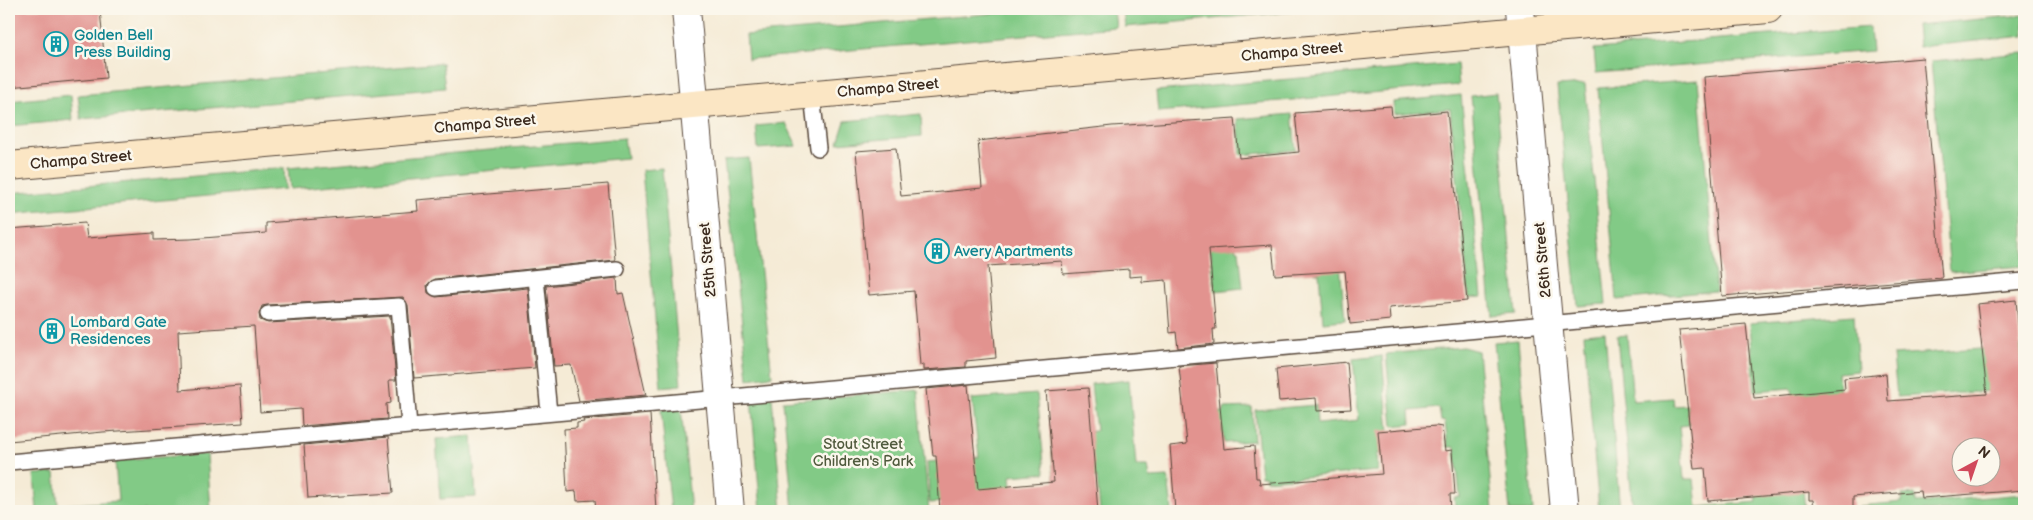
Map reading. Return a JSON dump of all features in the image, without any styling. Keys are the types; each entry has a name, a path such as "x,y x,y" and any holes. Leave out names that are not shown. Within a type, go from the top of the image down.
{"main road":[{"name":"Champa Street","path":"9,166 812,95 1521,20 1768,9"}],"street":[{"name":"25th Street","path":"686,9 730,511"},
{"name":"26th Street","path":"1521,20 1565,511"}],"lane":[{"path":"812,95 818,148"},
{"path":"436,288 617,269"},
{"path":"536,278 549,413"},
{"path":"9,462 2024,281"},
{"path":"268,314 398,306 409,426"}],"green space":[{"path":"1043,9 1114,9 1116,27 748,59 746,35"},
{"path":"1123,9 1321,9 1125,27"},
{"path":"2024,15 2024,36 1919,47 1917,25"},
{"path":"1870,27 1872,51 1596,73 1594,49"},
{"path":"2024,53 2024,266 1950,272 1931,61"},
{"path":"442,63 445,88 81,119 78,95"},
{"path":"1457,64 1459,85 1158,112 1156,91"},
{"path":"1698,80 1716,291 1617,300 1598,88"},
{"path":"1585,84 1606,304 1578,306 1557,86"},
{"path":"1496,93 1516,314 1492,316 1471,96"},
{"path":"71,95 73,120 9,126 9,101"},
{"path":"1461,95 1482,297 1469,298 1450,109 1394,114 1393,102"},
{"path":"921,114 922,136 838,143 845,121"},
{"path":"1292,114 1296,150 1241,155 1238,119"},
{"path":"786,123 797,146 758,149 756,126"},
{"path":"624,138 627,158 290,189 288,168"},
{"path":"749,158 772,376 748,379 724,160"},
{"path":"284,168 285,189 9,214 9,193"},
{"path":"662,168 681,385 661,387 642,170"},
{"path":"1335,210 1345,320 1323,322 1319,273 1315,273 1314,267"},
{"path":"1208,222 1234,225 1243,288 1215,291"},
{"path":"1854,315 1858,371 1838,373 1843,426 1796,430 1792,388 1755,391 1750,323"},
{"path":"1605,332 1620,511 1599,511 1584,334"},
{"path":"1627,335 1633,401 1673,398 1674,406 1687,405 1689,425 1679,426 1684,479 1694,479 1697,507 1757,502 1754,468 1798,434 1805,511 1633,511 1617,336"},
{"path":"1518,340 1533,511 1510,511 1494,342"},
{"path":"2024,346 2024,389 1897,397 1893,355"},
{"path":"1463,347 1478,351 1493,511 1456,511 1454,498 1460,497 1455,447 1448,447 1445,422 1441,421 1439,408 1410,411 1411,424 1393,426 1386,354"},
{"path":"1382,356 1391,453 1377,454 1378,471 1266,480 1265,476 1261,476 1255,410 1316,405 1317,424 1359,420 1353,359"},
{"path":"1129,380 1136,466 1148,466 1150,478 1168,477 1172,511 1100,511 1097,477 1054,480 1050,435 1096,431 1091,384"},
{"name":"Stout Street Children's Park","path":"918,390 929,511 793,511 783,401"},
{"path":"1037,394 1045,473 1011,476 1014,511 975,511 973,499 930,503 927,462 979,457 972,399"},
{"path":"772,397 782,511 761,511 751,399"},
{"path":"1252,407 1254,441 1224,443 1222,426 1186,428 1185,415 1224,412 1224,408"},
{"path":"681,408 691,511 671,511 661,410"},
{"path":"472,436 476,497 440,499 436,439"},
{"path":"207,454 211,511 37,511 34,474 55,473 58,505 118,501 115,460"},
{"path":"1915,494 1916,503 2024,494 2024,511 1859,511 1859,506 1902,502 1902,495"}],"building":[{"name":"Golden Bell Press Building","path":"9,9 100,9 106,78 9,87"},
{"path":"1923,58 1942,278 1722,296 1704,77"},
{"path":"1391,106 1392,117 1447,111 1467,301 1389,308 1390,320 1350,324 1345,271 1275,275 1272,245 1209,249 1216,329 1213,329 1214,344 1178,348 1176,332 1170,333 1166,280 1142,282 1142,276 1129,277 1129,269 1063,274 1062,261 988,266 996,358 966,361 966,367 924,370 924,364 920,365 914,291 869,295 856,151 896,148 901,196 982,188 978,141 1112,126 1235,118 1239,158 1299,152 1295,113"},
{"path":"608,184 615,260 435,279 427,285 428,293 436,297 528,288 535,368 414,378 408,305 403,297 267,305 262,306 259,314 260,320 268,323 390,316 396,380 389,380 391,403 386,404 387,419 302,426 301,409 260,412 254,326 178,331 180,390 240,385 243,423 103,432 9,441 9,229 85,223 87,238 154,233 154,240 191,239 266,233 266,223 418,211 417,200"},
{"path":"617,278 618,294 623,293 646,395 579,401 571,365 554,366 546,286"},
{"path":"2016,300 2024,387 2024,490 1922,498 1921,491 1853,497 1853,510 1833,511 1814,511 1813,500 1809,500 1809,492 1708,501 1705,468 1694,469 1679,330 1746,324 1754,398 1845,389 1844,378 1886,374 1888,401 1987,394 1977,304"},
{"path":"1347,362 1351,409 1317,411 1316,398 1279,401 1276,369"},
{"path":"1216,363 1224,449 1254,446 1256,478 1259,478 1260,484 1382,474 1378,431 1436,426 1442,427 1445,451 1452,450 1455,494 1450,494 1451,511 1175,511 1170,446 1187,444 1179,366"},
{"path":"968,385 978,489 1054,482 1046,391 1088,388 1098,511 940,511 936,456 933,456 926,389"},
{"path":"650,414 656,510 596,511 595,500 577,501 576,491 567,492 564,429 577,428 577,423 584,422 583,420"},
{"path":"388,437 393,493 308,498 304,445"}],"place":[{"name":"Golden Bell Press Building","path":"56,44"},
{"name":"Avery Apartments","path":"937,251"},
{"name":"Lombard Gate Residences","path":"52,331"}]}
